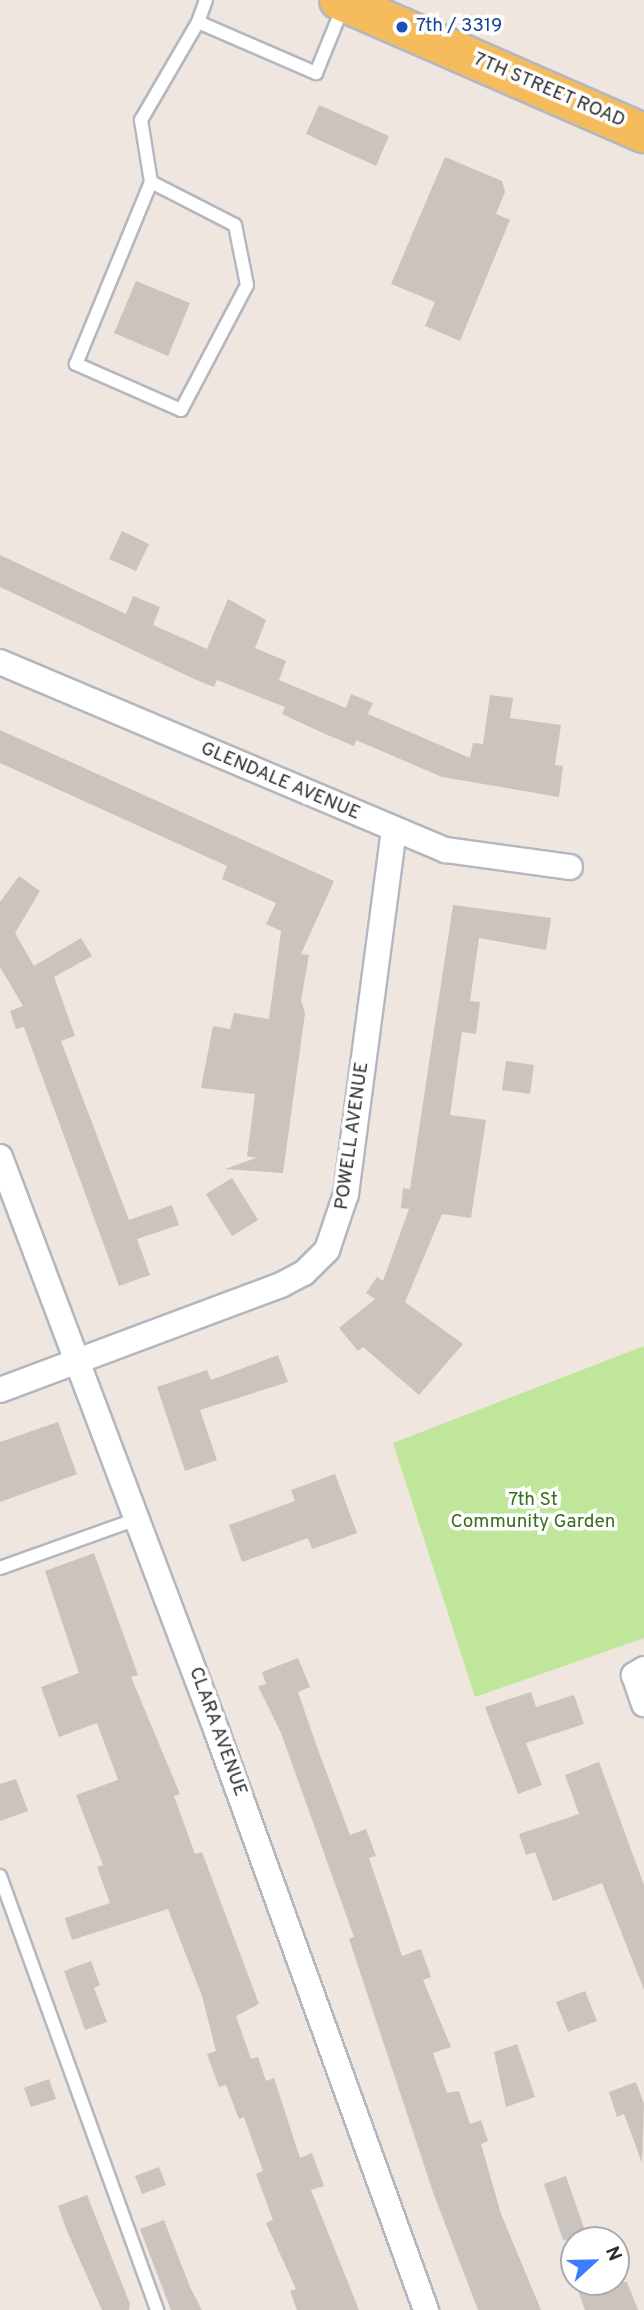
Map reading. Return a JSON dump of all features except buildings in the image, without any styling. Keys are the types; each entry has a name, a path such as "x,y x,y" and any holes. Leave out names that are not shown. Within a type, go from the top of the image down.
{"main road":[{"name":"7TH STREET ROAD","path":"342,1 644,133"}],"street":[{"name":"GLENDALE AVENUE","path":"0,662 446,850 570,867"},
{"name":"POWELL AVENUE","path":"0,1390 281,1285 314,1265 332,1242 346,1194 394,830"},
{"name":"CLARA AVENUE","path":"0,1157 6,1192 137,1519 426,2310"},
{"path":"639,1672 644,1704"}],"lane":[{"path":"151,182 235,225 247,285 181,410 75,364 151,182 141,120 198,22 206,0"},
{"path":"198,22 316,73 342,1"},
{"path":"0,1568 137,1519"},
{"path":"0,1876 157,2310"}],"green space":[{"name":"7th St Community Garden","path":"644,1346 644,1638 475,1697 393,1443"}],"place":[{"name":"7th / 3319","path":"402,27"}]}
